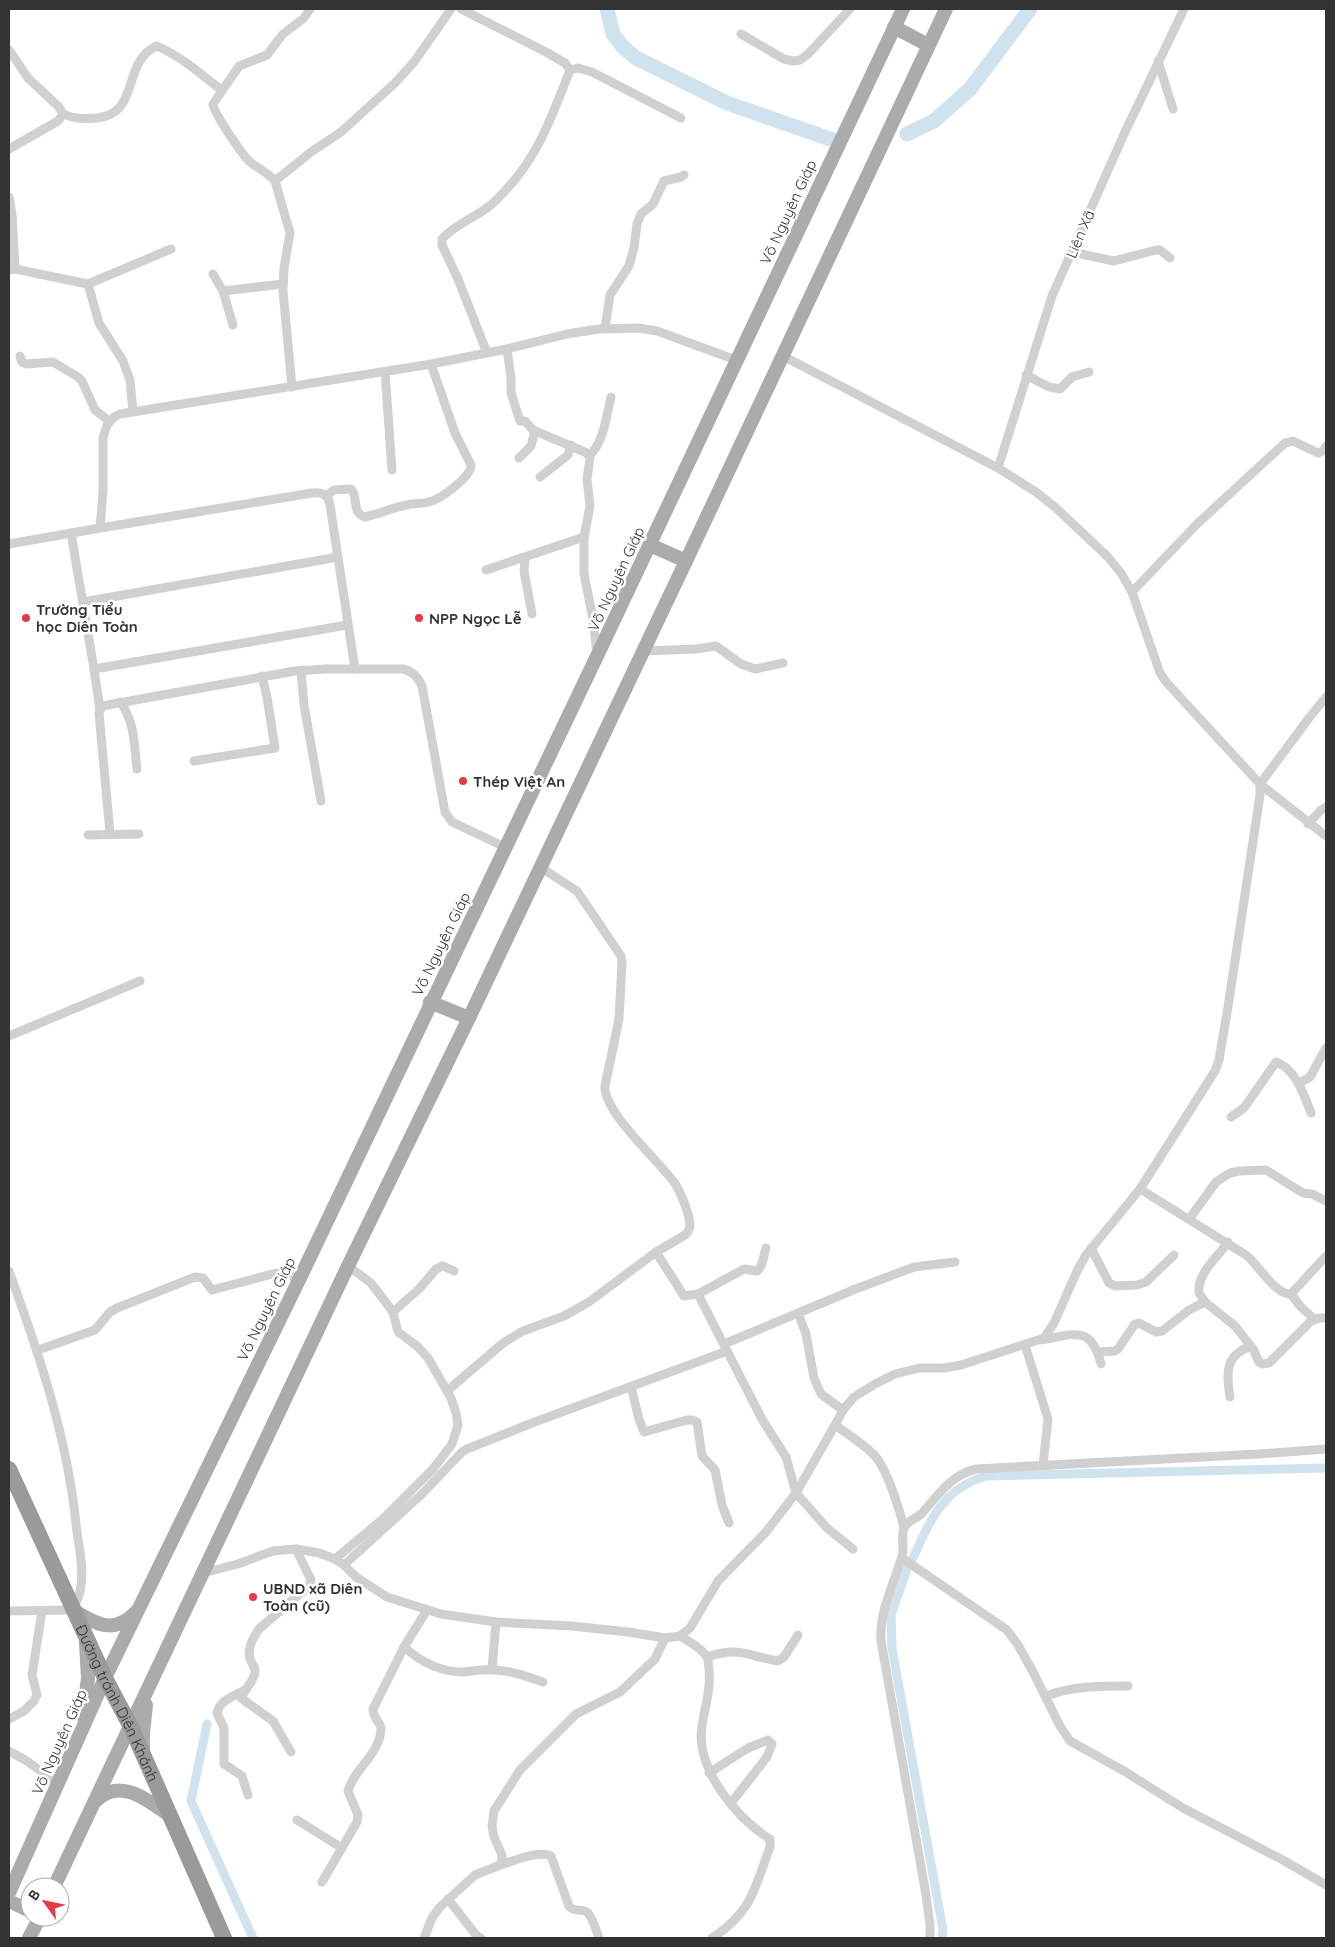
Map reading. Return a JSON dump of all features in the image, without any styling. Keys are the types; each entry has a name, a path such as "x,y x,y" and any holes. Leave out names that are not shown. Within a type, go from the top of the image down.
{"highway":[{"name":"Đường tránh Diên Khánh","path":"9,1469 105,1678 131,1727 224,1938"}],"main road":[{"name":"Võ Nguyên Giáp","path":"9,1893 105,1678 300,1278 430,1002 650,545 903,9"},
{"path":"59,1877 149,1690 348,1266 469,1018 946,9"},
{"path":"894,27 928,45"},
{"path":"650,545 686,561"},
{"path":"430,1002 469,1018"},
{"path":"74,1610 95,1623 113,1626 126,1621 140,1607"},
{"path":"78,1741 85,1708 88,1678 83,1630"},
{"path":"144,1757 143,1733 149,1690"},
{"path":"96,1800 101,1795 113,1790 127,1791 153,1804 170,1816"}],"street":[{"path":"292,387 283,284 290,233 275,181 248,160 216,114 213,104 239,66 267,55 283,34 304,18 310,9"},
{"path":"275,181 311,152 341,132 398,79 419,56 451,9"},
{"path":"461,9 546,52 565,63 570,70"},
{"path":"741,34 784,59 800,60 808,54 850,9"},
{"name":"Liên Xã","path":"998,468 1045,314 1158,61 1184,9"},
{"path":"9,50 28,78 59,107 63,114 73,118 87,119 111,114 122,106 142,57 148,50 157,46 169,51 188,64 221,90"},
{"path":"1158,61 1173,109"},
{"path":"570,70 578,68 592,72 682,118"},
{"path":"487,353 458,279 442,245 442,239 489,206 505,190 530,159 540,143 570,70"},
{"path":"9,149 52,125 63,114"},
{"path":"605,328 610,295 629,266 634,248 637,224 641,214 653,204 664,181 684,175"},
{"path":"9,197 12,270 88,284 171,249"},
{"path":"1072,252 1114,261 1156,250 1170,258"},
{"path":"213,274 223,291 233,325"},
{"path":"88,284 99,323 123,361 130,380 133,412"},
{"path":"223,291 283,284"},
{"path":"100,528 103,501 103,438 109,422 114,417 133,412 432,364 507,349 567,334 605,328 638,328 657,331 736,360"},
{"path":"507,349 511,378 510,393 520,421 525,421 535,431 587,452 590,458 587,479 590,506 584,537 584,574 593,619 597,656"},
{"path":"20,356 22,362 26,364 54,362 78,377 82,381 95,410 109,422"},
{"path":"783,356 998,468 1036,492 1056,508 1113,562 1132,592 1161,675 1260,784 1308,824 1326,836"},
{"path":"326,496 334,490 351,489 354,493 357,511 364,517 406,505 431,502 442,496 466,477 471,464 455,433 432,364"},
{"path":"385,372 392,470"},
{"path":"1026,375 1049,387 1060,389 1072,377 1090,372"},
{"path":"588,455 594,451 599,442 611,397"},
{"path":"519,458 531,446 535,431"},
{"path":"1132,592 1197,524 1285,443 1293,441 1326,459"},
{"path":"540,478 568,455 572,445"},
{"path":"1318,454 1323,452 1326,446"},
{"path":"9,544 320,493 326,496 330,504 355,669"},
{"path":"71,534 100,710 110,833"},
{"path":"486,570 584,537"},
{"path":"83,602 338,557"},
{"path":"525,558 524,571 532,614"},
{"path":"94,669 348,625"},
{"path":"643,651 696,650 716,646 741,664 755,669 783,663"},
{"path":"100,710 105,705 120,702 301,670 326,668 403,669 412,672 419,679 426,703 438,780 446,816 452,822 505,847"},
{"path":"301,670 310,742 321,801"},
{"path":"194,761 275,748 262,676"},
{"path":"1042,1340 1054,1323 1078,1269 1091,1248 1140,1189 1207,1084 1219,1060 1260,795 1260,784 1326,697"},
{"path":"120,702 132,722 137,769"},
{"path":"1308,824 1326,807"},
{"path":"88,835 110,833 139,834"},
{"path":"447,1391 503,1343 524,1331 564,1316 590,1302 656,1252 686,1235 690,1227 686,1208 675,1184 615,1113 605,1095 604,1086 620,1013 621,956 577,891 540,866"},
{"path":"9,1036 140,981"},
{"path":"1300,1083 1310,1077 1326,1048"},
{"path":"1232,1117 1244,1108 1276,1062 1284,1066 1300,1083 1312,1113"},
{"path":"1190,1218 1216,1182 1230,1173 1239,1171 1266,1170 1303,1193 1312,1194 1326,1201"},
{"path":"1140,1189 1228,1242 1255,1262 1277,1289 1286,1294 1291,1294 1300,1306 1314,1319"},
{"path":"1228,1242 1212,1262 1199,1283 1199,1293 1205,1302 1231,1322 1251,1346 1259,1362 1267,1364 1302,1328 1314,1319 1326,1318"},
{"path":"656,1252 684,1296 698,1294 744,1270 757,1271 762,1266 766,1248"},
{"path":"1091,1248 1109,1283 1115,1286 1137,1285 1146,1282 1174,1255"},
{"path":"1291,1294 1326,1256"},
{"path":"344,1565 422,1494 462,1452 525,1426 630,1387 725,1348 798,1313 914,1268 954,1262"},
{"path":"335,1559 419,1485 446,1454 452,1444 458,1425 456,1413 447,1391 422,1352 398,1332 393,1312 371,1283 348,1266"},
{"path":"393,1312 436,1269 444,1266 454,1271"},
{"path":"9,1271 38,1350 57,1416 72,1486 82,1586 74,1610 9,1611"},
{"path":"38,1350 95,1330 110,1312 117,1308 196,1277 202,1278 212,1290 271,1274 300,1278"},
{"path":"698,1294 763,1422 786,1457 796,1493 827,1528 853,1549"},
{"path":"1098,1352 1115,1351 1118,1349 1135,1324 1156,1332 1162,1331 1189,1310 1205,1302"},
{"path":"798,1313 806,1334 814,1378 821,1394 843,1410"},
{"path":"203,1573 238,1564 273,1551 296,1549 335,1559 356,1577 377,1591 427,1610 496,1622 572,1626 665,1638 680,1636 690,1628 718,1581 766,1532 796,1493 843,1410 863,1390 895,1374 919,1368 944,1368 961,1365 1042,1340 1070,1335 1082,1335 1094,1343 1101,1364"},
{"path":"1025,1345 1048,1419 1043,1465"},
{"path":"1230,1397 1228,1381 1230,1362 1235,1354 1251,1346"},
{"path":"630,1387 638,1419 644,1432 687,1420 697,1422 702,1456 715,1470 722,1505 729,1523"},
{"path":"835,1425 860,1442 880,1463 901,1514 904,1528 902,1558 883,1611 880,1630 926,1895 930,1938"},
{"path":"904,1528 923,1512 936,1495 948,1484 967,1472 984,1468 1326,1449"},
{"path":"291,1752 274,1721 242,1699 255,1672 250,1654 255,1635 259,1629 310,1585 311,1580 296,1549"},
{"path":"902,1558 1007,1630 1018,1645 1070,1742 1124,1771 1183,1808 1282,1859 1326,1885"},
{"path":"322,1882 358,1818 349,1795 349,1788 374,1749 381,1731 380,1725 373,1715 373,1709 404,1648 427,1610"},
{"path":"9,1719 24,1711 37,1695 32,1676 42,1611"},
{"path":"492,1669 496,1622"},
{"path":"707,1657 727,1651 744,1652 778,1661 784,1657 798,1635"},
{"path":"680,1636 707,1657 710,1687 701,1740 710,1773 718,1787 751,1826 770,1839 770,1848 749,1904 730,1926 712,1938"},
{"path":"500,1865 502,1855 494,1837 492,1826 494,1811 520,1770 576,1714 608,1700 620,1692 656,1659 665,1638"},
{"path":"404,1648 422,1662 434,1667 461,1672 492,1669 514,1672 542,1682"},
{"path":"1046,1696 1062,1690 1086,1686 1128,1686"},
{"path":"245,1690 220,1705 217,1713 224,1728 224,1764 242,1776 248,1795"},
{"path":"710,1773 759,1743 768,1740 772,1744 767,1757 731,1803"},
{"path":"9,1751 27,1761 58,1784"},
{"path":"297,1820 342,1848"},
{"path":"424,1938 436,1911 476,1875 500,1865 546,1854 551,1856 569,1906 571,1909 588,1913 599,1938"},
{"path":"448,1899 476,1935 481,1938"}],"waterway":[{"path":"607,9 613,34 623,47 636,58 727,103 836,141"},
{"path":"907,134 934,121 970,89 1030,9"},
{"path":"912,1560 939,1508 958,1489 986,1476 1326,1468"},
{"path":"908,1567 891,1615 892,1648 943,1930 942,1938"},
{"path":"207,1724 191,1801 253,1938"}],"place":[{"name":"Trường Tiểu học Diên Toàn","path":"26,618"},
{"name":"NPP Ngọc Lễ","path":"419,618"},
{"name":"Thép Việt An","path":"463,781"},
{"name":"UBND xã Diên Toàn (cũ)","path":"253,1597"}]}
